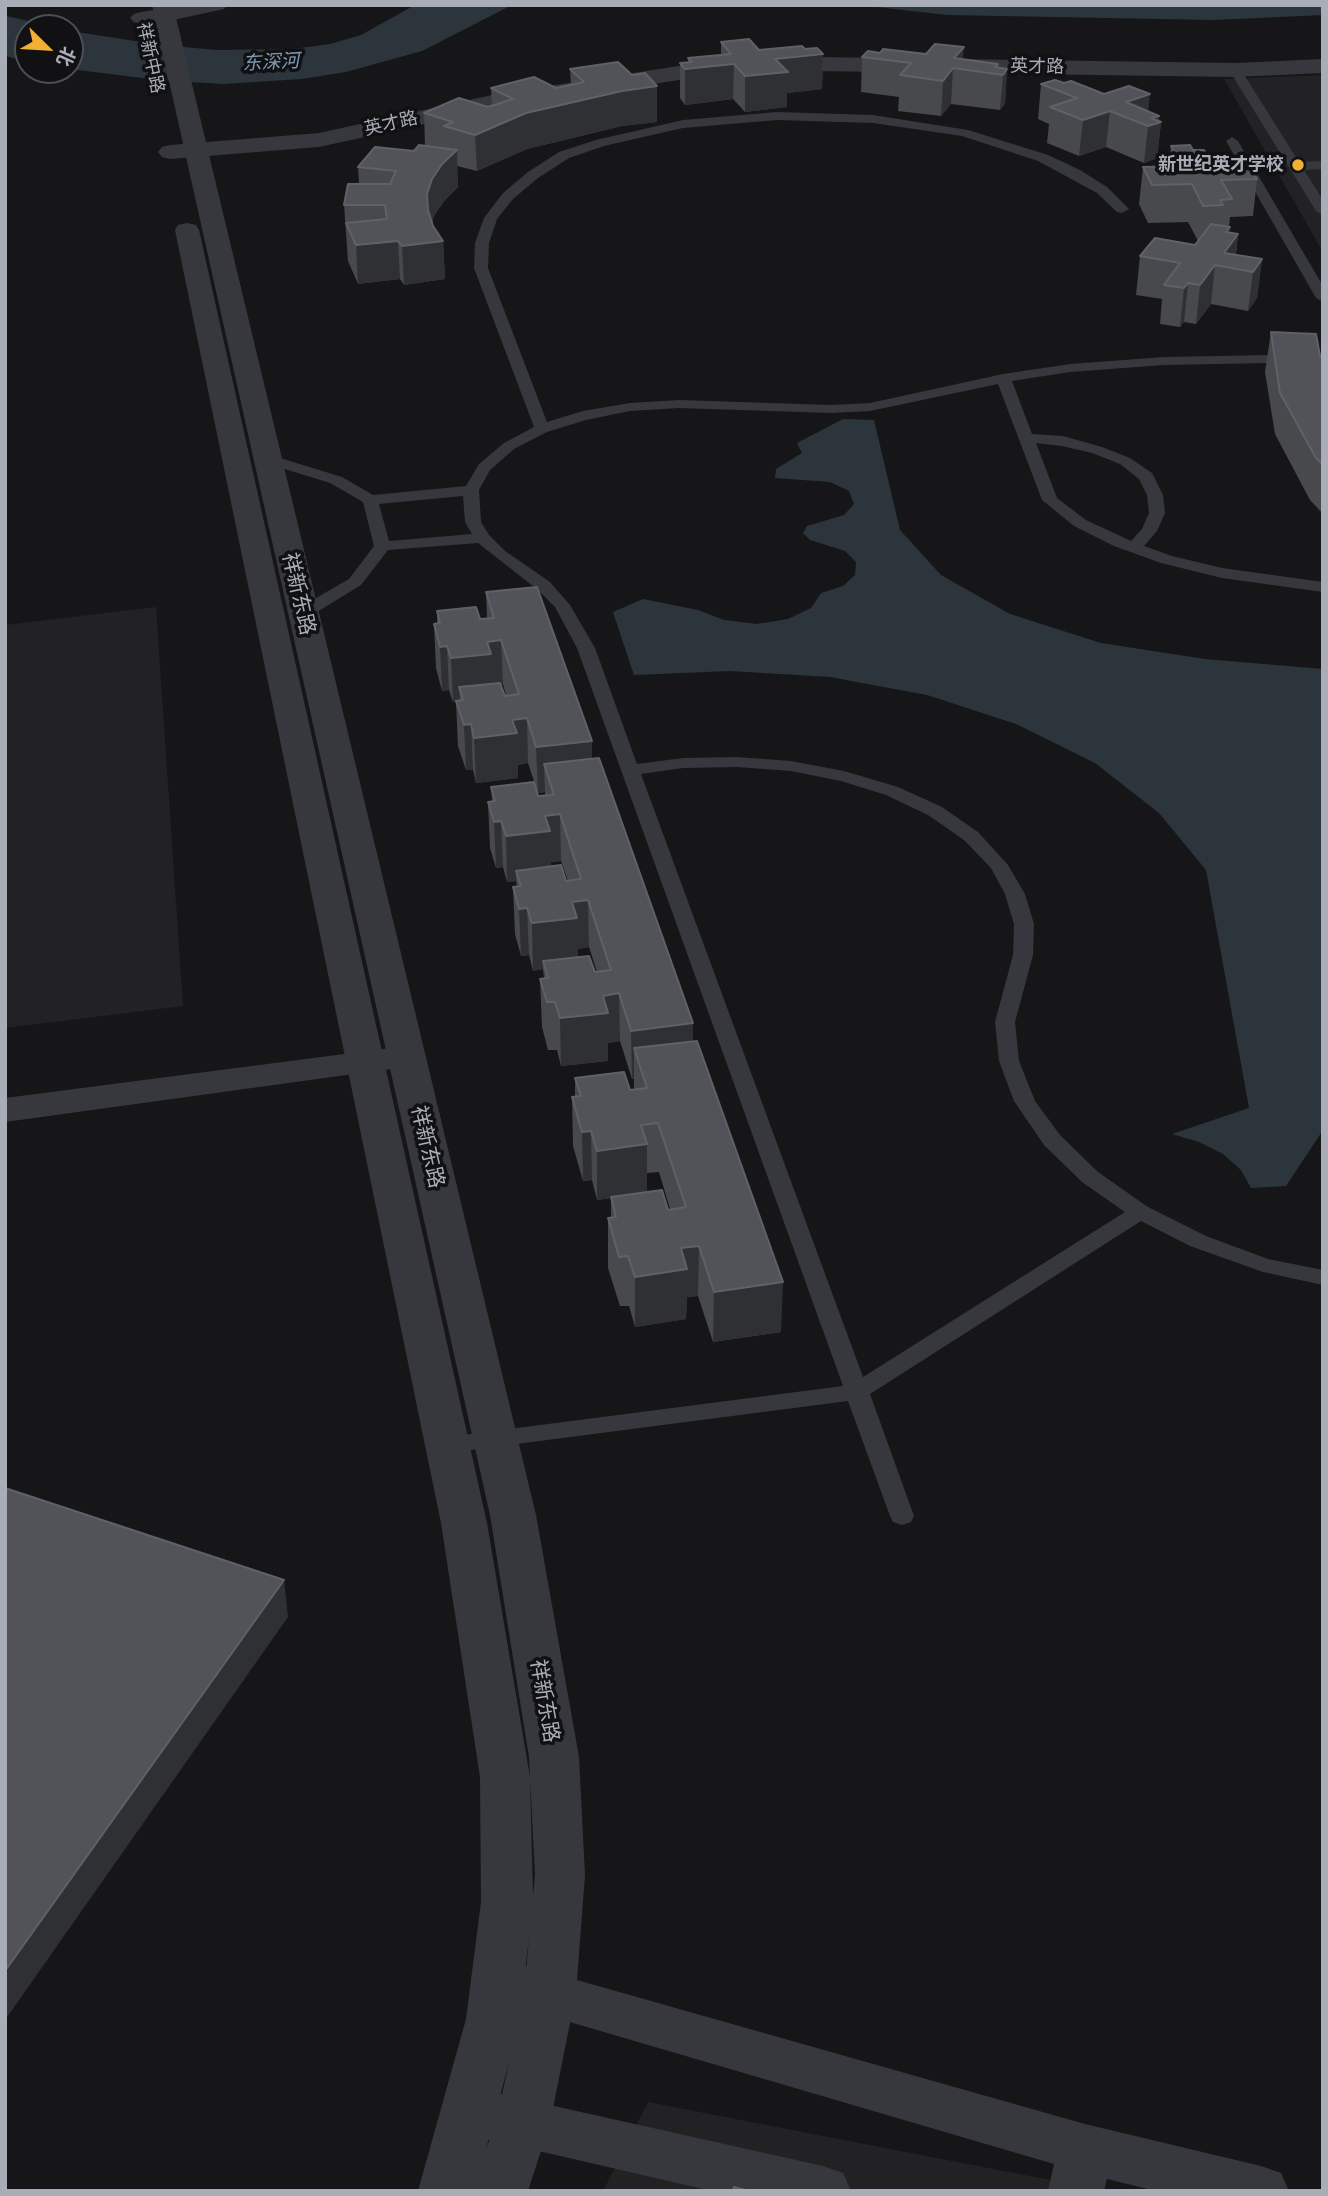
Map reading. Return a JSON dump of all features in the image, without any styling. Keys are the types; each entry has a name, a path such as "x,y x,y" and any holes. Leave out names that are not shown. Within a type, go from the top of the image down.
{"street":[{"path":"143,25 217,5"},
{"name":"祥新中路","path":"165,17 173,110"},
{"name":"英才路","path":"183,152 319,140 497,101 744,63 1235,70 1323,66"},
{"name":"祥新东路","path":"173,110 267,459 513,1515 554,1757 560,1875 550,1993 523,2123 500,2191"},
{"name":"祥新东路","path":"183,152 366,1063 464,1523 505,1777 506,1902 493,2019 446,2191"},
{"path":"5,1110 406,1057"},
{"path":"497,1981 550,1993 1081,2170 1261,2191"},
{"path":"469,2111 823,2191"}],"lane":[{"path":"1235,70 1323,211"},
{"path":"542,429 481,268 482,243 491,218 508,196 533,175 564,155 640,132 695,123 777,116 873,119 964,133 1030,153 1075,173 1102,190 1122,209"},
{"path":"1232,141 1323,298"},
{"path":"1295,166 1323,165"},
{"path":"902,1516 586,648 576,626 544,586 499,554 482,538 473,522 471,490 484,467 509,446 542,429 583,416 654,406 831,409 870,407 1003,377 1070,368 1164,361 1323,358"},
{"path":"1003,377 1050,500 1080,523 1167,560 1222,573 1323,587"},
{"path":"1027,438 1063,441 1097,450 1125,461 1146,476 1155,495 1157,513 1149,531 1134,548"},
{"path":"267,459 336,480 370,500 471,490"},
{"path":"303,613 355,582 376,558 382,546 370,500"},
{"path":"382,546 482,538"},
{"path":"630,771 683,763 737,762 804,768 844,776 892,791 935,811 971,836 999,865 1015,894 1024,924 1023,955 1005,1022 1009,1061 1025,1101 1052,1140 1090,1177 1140,1212 1211,1246 1264,1265 1323,1278"},
{"path":"447,1445 856,1392 1140,1212"}],"shaded area":[{"name":"新世纪英才学校","path":"1323,75 1323,252 1224,79"},
{"path":"156,607 183,1006 5,1028 5,625"},
{"path":"648,2102 1107,2191 603,2191"}],"water":[{"name":"东深河","path":"415,5 512,5 422,51 346,72 302,79 223,84 158,80 84,71 84,33 217,50 293,49 330,44 361,35"},
{"path":"859,5 1323,5 1323,15 1214,20 947,15"},
{"path":"5,16 14,18 14,58 5,56"},
{"path":"843,419 874,420 900,530 941,575 1010,614 1101,643 1205,659 1323,669 1323,1130 1286,1186 1251,1188 1241,1170 1223,1154 1199,1142 1172,1134 1249,1108 1206,870 1159,813 1095,763 1016,724 927,695 830,677 730,671 634,675 613,612 643,599 698,610 724,620 757,624 788,619 811,608 821,593 843,586 855,575 856,562 845,551 810,540 803,533 807,526 844,515 854,504 849,491 830,482 775,478 776,469 802,453 797,443"}],"building":[{"path":"749,39 759,50 802,46 805,49 817,48 823,54 775,59 788,72 745,76 734,64 685,69 680,63 692,62 688,58 731,54 721,42"},
{"path":"935,44 964,47 954,58 998,64 995,67 1007,69 1003,75 953,68 943,81 900,75 911,63 862,57 868,51 880,53 883,49 926,54"},
{"path":"618,62 632,75 645,73 657,86 622,91 526,113 475,135 444,126 453,122 424,113 459,98 488,107 513,99 491,88 534,77 556,88 584,82 570,69"},
{"path":"1055,80 1064,83 1071,81 1104,94 1129,86 1150,94 1126,102 1159,116 1151,118 1161,122 1148,126 1110,111 1083,120 1050,107 1077,98 1041,84"},
{"path":"419,145 457,150 442,164 432,179 427,194 433,226 443,241 402,246 398,241 356,245 346,223 387,219 385,205 344,205 348,184 390,184 396,171 358,167 375,147 414,151"},
{"path":"1190,145 1193,150 1204,150 1214,168 1250,167 1257,179 1221,180 1232,199 1220,200 1223,205 1203,206 1192,184 1152,185 1143,167 1182,166 1171,146"},
{"path":"1211,224 1230,227 1226,232 1238,234 1224,253 1262,259 1253,272 1215,265 1200,285 1188,283 1184,288 1164,285 1180,263 1140,256 1155,238 1195,245"},
{"path":"1271,332 1316,334 1320,356 1323,357 1323,465 1316,458 1280,393"},
{"path":"537,587 592,741 536,747 527,718 512,720 517,733 474,738 471,724 464,725 456,701 463,700 459,687 500,683 505,696 519,694 501,640 487,642 491,654 451,658 447,646 440,647 434,624 440,623 437,611 476,607 480,619 494,618 486,592"},
{"path":"599,758 693,1023 631,1031 619,993 603,996 608,1013 560,1018 555,1002 547,1002 540,979 548,978 543,961 589,956 595,972 611,970 588,900 572,902 577,918 532,923 527,908 519,909 513,887 521,886 516,871 561,865 566,881 581,879 560,814 545,816 550,831 506,836 501,821 494,822 488,802 495,801 491,787 534,782 538,796 554,795 544,764"},
{"path":"697,1041 783,1282 714,1292 699,1246 681,1248 687,1269 635,1277 628,1256 619,1257 608,1218 616,1217 611,1197 662,1190 668,1210 686,1207 658,1123 641,1125 647,1144 597,1151 591,1131 582,1132 572,1097 581,1096 575,1078 624,1072 630,1090 647,1088 634,1048"},
{"path":"5,1488 284,1580 5,1971"},
{"path":"734,2187 749,2191 733,2191"}],"place":[{"name":"新世纪英才学校","path":"1298,165"}]}
